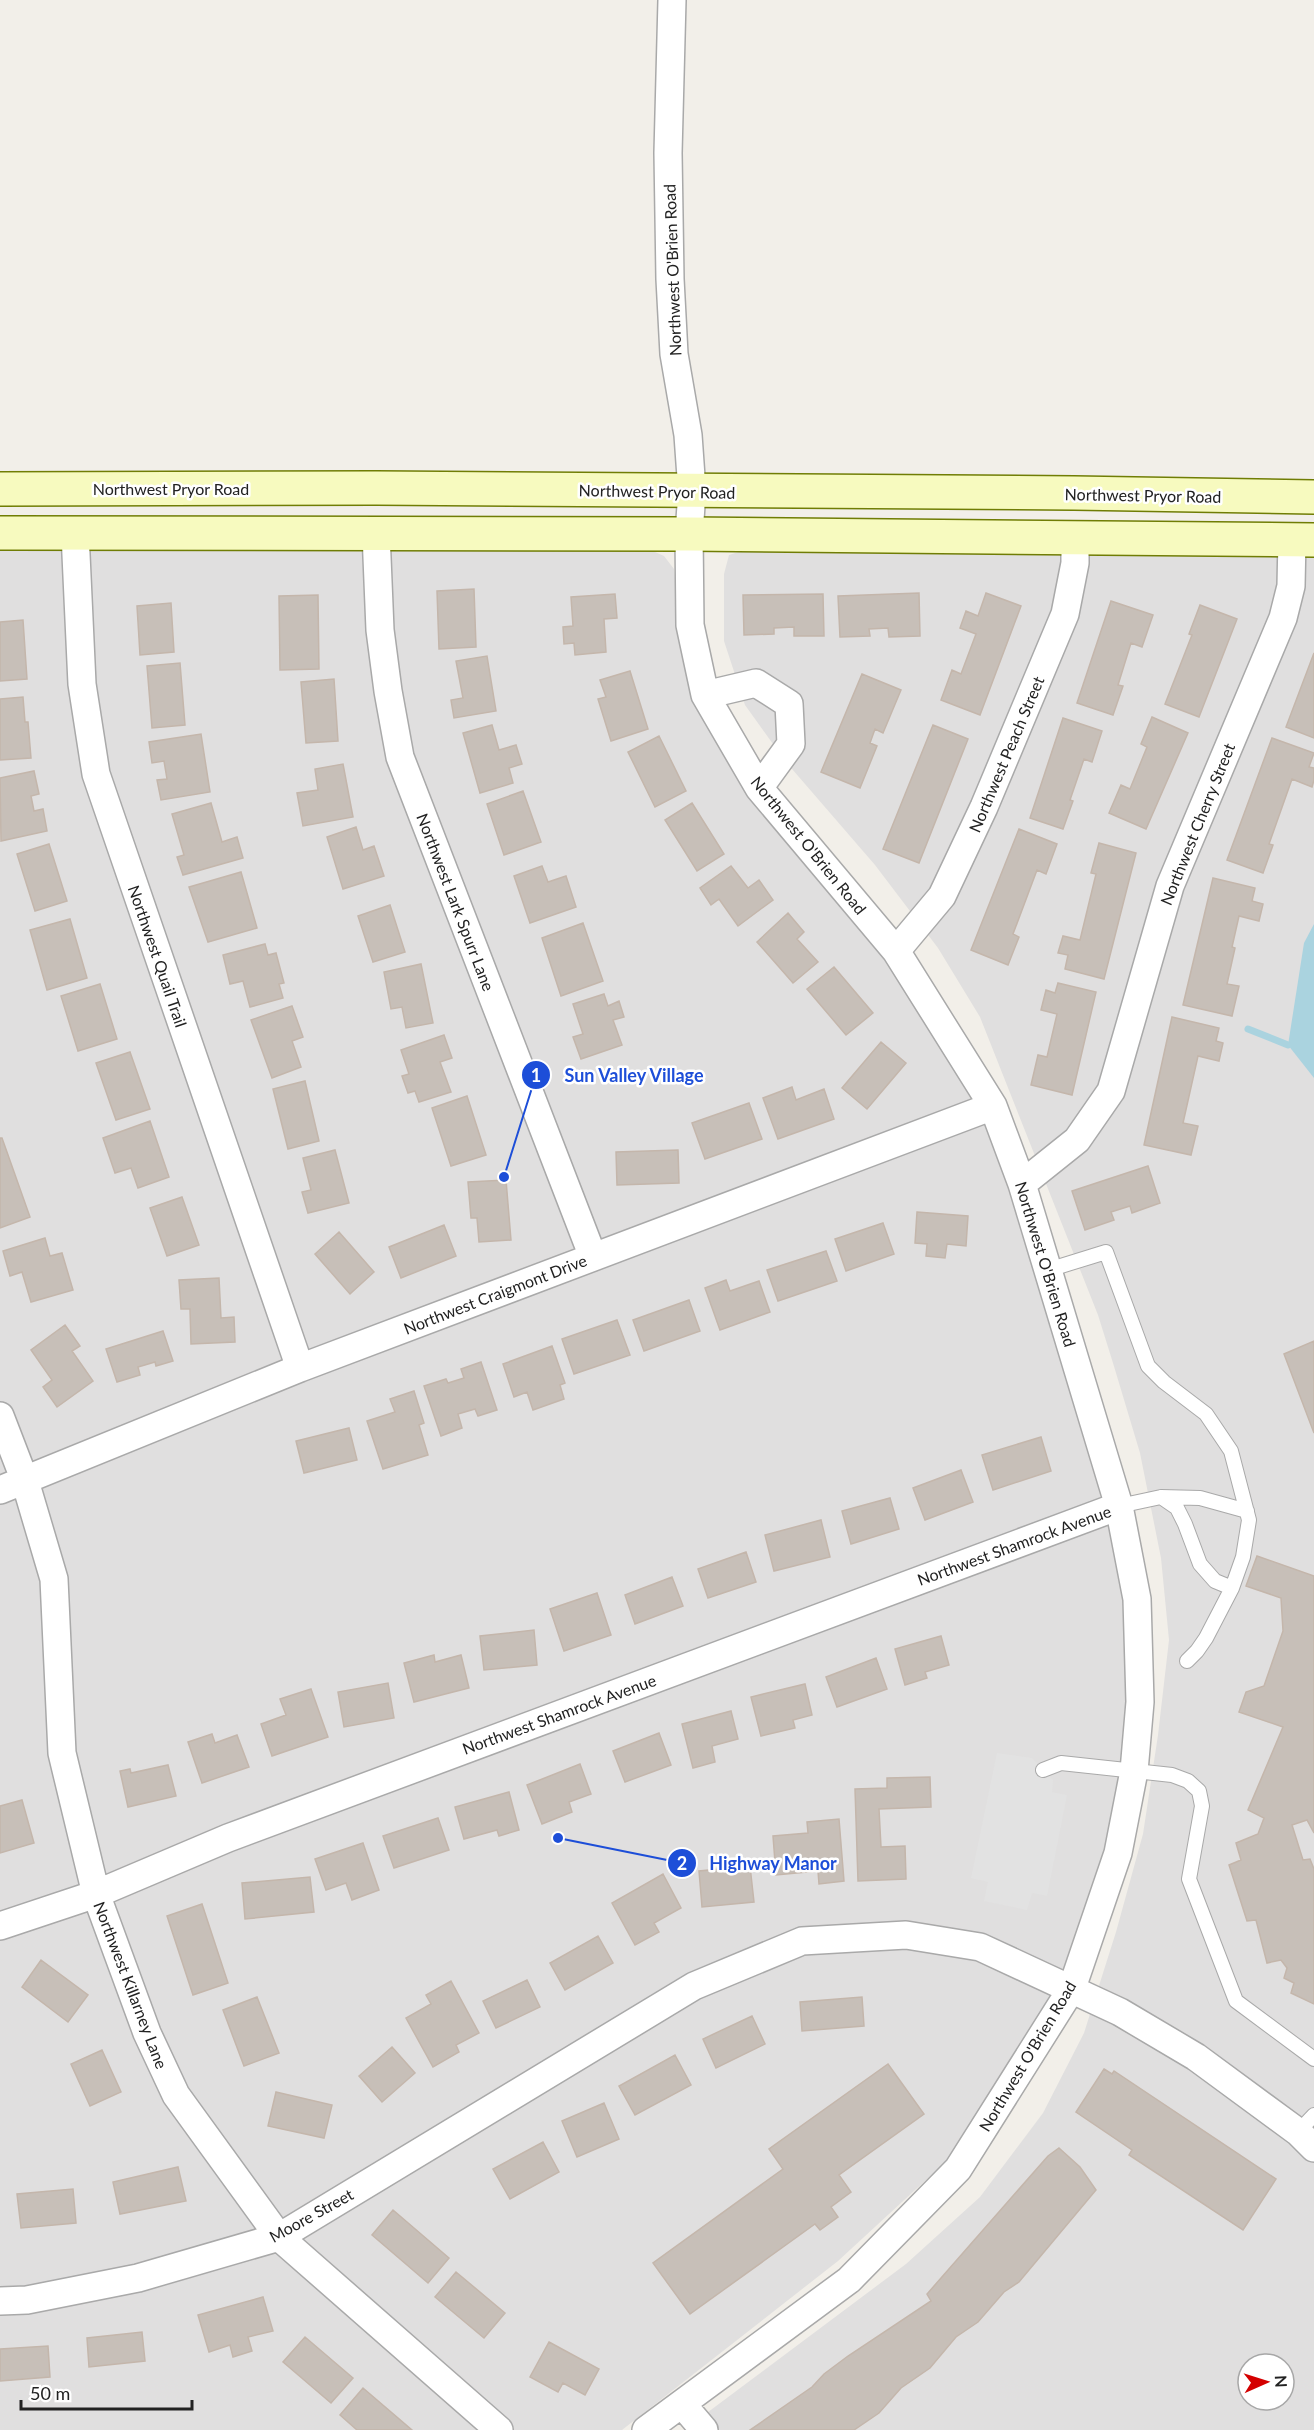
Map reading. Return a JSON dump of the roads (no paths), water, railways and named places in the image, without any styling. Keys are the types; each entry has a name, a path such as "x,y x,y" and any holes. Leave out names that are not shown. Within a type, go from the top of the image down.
{"main road":[{"name":"Northwest Pryor Road","path":"0,489 376,488 1314,497"},
{"path":"0,533 689,534 1303,540"}],"street":[{"name":"Northwest O'Brien Road","path":"646,2430 849,2280 957,2169 1072,1988 1118,1853 1134,1771 1140,1702 1137,1599 1119,1506 1022,1184 993,1106 896,951 759,788 705,695 690,625 689,534 692,491 688,435 674,354 670,279 668,153 672,0"},
{"name":"Northwest Quail Trail","path":"75,533 82,684 96,774 300,1368"},
{"name":"Northwest Lark Spurr Lane","path":"376,534 380,630 400,757 593,1257"},
{"name":"Northwest Peach Street","path":"896,951 942,896 984,807 1065,614 1075,563 1075,539"},
{"name":"Northwest Cherry Street","path":"1022,1184 1077,1140 1111,1091 1170,886 1283,618 1303,540"},
{"path":"705,695 756,683 789,704 791,744 759,788"},
{"name":"Northwest Craigmont Drive","path":"13,1485 300,1368 993,1106"},
{"name":"Northwest Killarney Lane","path":"0,1416 13,1485 54,1579 62,1753 96,1894 147,2033 176,2095 279,2237 499,2430"},
{"name":"Northwest Shamrock Avenue","path":"0,1926 96,1894 228,1838 1119,1506"},
{"name":"Moore Street","path":"0,2301 27,2300 138,2278 279,2237 694,1986 802,1941 906,1935 980,1947 1120,2012 1196,2057 1309,2132"},
{"path":"682,2404 704,2430"}],"lane":[{"path":"1048,1270 1106,1252 1148,1366 1164,1382 1206,1414 1231,1451 1249,1520 1243,1557 1232,1588 1206,1638 1187,1661"},
{"path":"1119,1506 1161,1497 1200,1498 1247,1511"},
{"path":"1161,1497 1177,1508 1200,1564 1215,1581 1232,1588"},
{"path":"1043,1770 1061,1763 1173,1775 1188,1781 1199,1791 1202,1806 1189,1879 1236,2001 1314,2059"}],"water":[{"path":"1314,924 1314,1078 1288,1045 1304,943"}],"waterway":[{"path":"1248,1029 1288,1045"}],"place":[{"name":"Sun Valley Village","path":"504,1177"},
{"name":"Highway Manor","path":"558,1838"}]}
